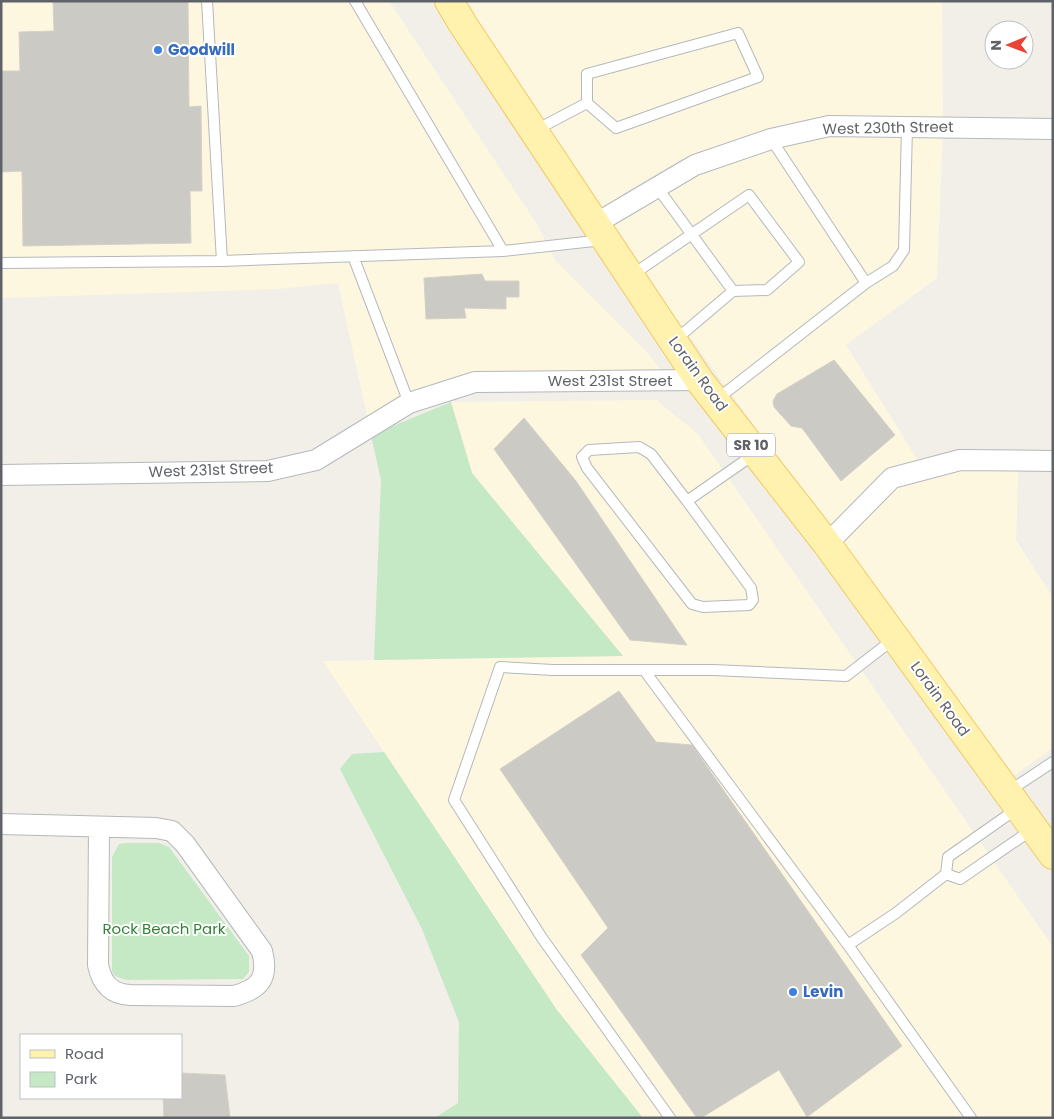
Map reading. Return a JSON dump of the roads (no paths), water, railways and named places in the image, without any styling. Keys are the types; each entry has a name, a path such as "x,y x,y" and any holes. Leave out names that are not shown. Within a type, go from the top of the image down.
{"main road":[{"name":"Lorain Road","path":"449,1 533,131 707,390 757,452 826,544 1053,855"}],"street":[{"name":"West 230th Street","path":"600,232 658,187 694,165 771,139 829,126 1053,129"},
{"name":"West 231st Street","path":"1,475 268,471 316,460 409,403 474,382 707,390"},
{"path":"826,544 892,478 960,460 1053,461"},
{"path":"1,824 156,828 172,831 185,844 262,951 265,964 260,982 249,992 234,996 130,995 118,994 108,988 100,976 98,965 99,827"}],"lane":[{"path":"206,1 222,261"},
{"path":"355,1 503,251"},
{"path":"738,33 758,77 616,128 587,102 587,74 738,33"},
{"path":"533,131 587,102"},
{"path":"707,390 893,266 904,250 907,127"},
{"path":"771,139 866,283"},
{"path":"658,187 733,292"},
{"path":"630,276 749,195 799,262 767,290 733,292 674,341"},
{"path":"1,263 222,261 503,251 600,232"},
{"path":"353,256 409,403"},
{"path":"639,447 650,454 687,501 750,588 753,600 749,605 703,607 692,604 587,468 582,458 589,450 639,447"},
{"path":"687,501 757,452"},
{"path":"670,1118 542,938 454,800 500,667 714,670 846,676 895,638"},
{"path":"644,670 848,945 972,1118"},
{"path":"946,874 960,879 1020,809 1053,762"},
{"path":"848,945 896,913 946,874 948,857 1020,809"}],"place":[{"name":"Goodwill","path":"158,50"},
{"name":"Levin","path":"793,992"}],"park label":[{"name":"Rock Beach Park","path":"164,929"}]}
